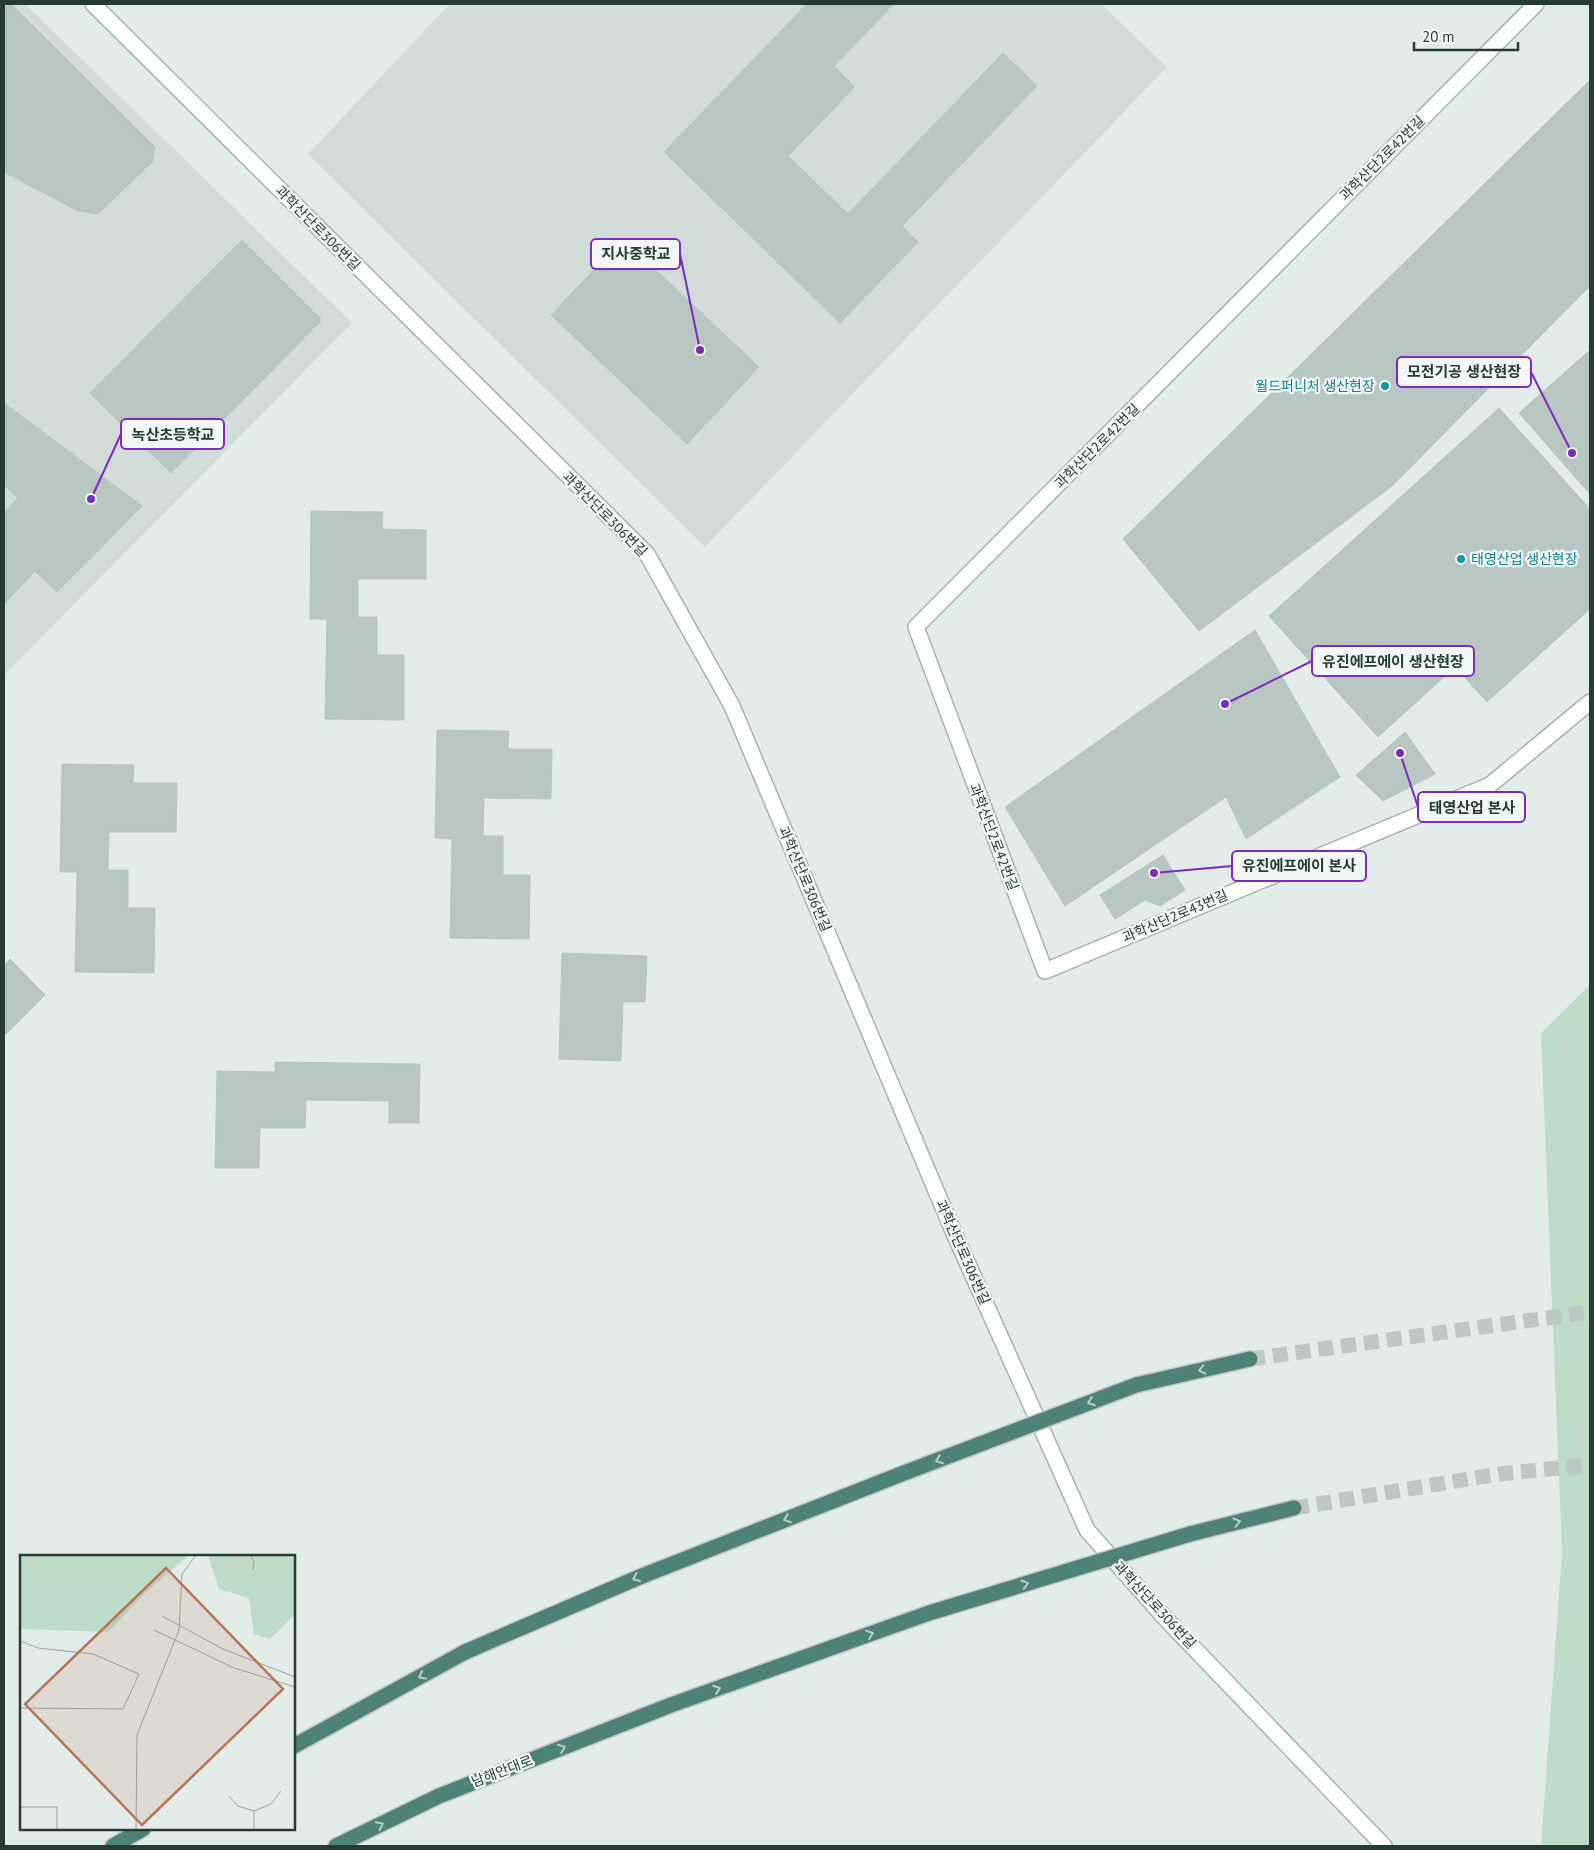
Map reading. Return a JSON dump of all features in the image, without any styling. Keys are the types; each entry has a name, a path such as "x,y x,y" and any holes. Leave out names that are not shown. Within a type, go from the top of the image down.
{"highway":[{"path":"295,1745 465,1652 642,1576 1136,1385 1250,1359"},
{"name":"남해안대로","path":"336,1846 439,1796 671,1705 929,1613 1190,1534 1294,1508"},
{"path":"113,1846 141,1830"}],"street":[{"name":"과학산단로306번길","path":"93,4 647,554 732,706 953,1230 1087,1530 1165,1618 1384,1846"},
{"name":"과학산단2로42번길","path":"1045,970 916,627 1536,4"},
{"name":"과학산단2로43번길","path":"1045,970 1490,785 1590,702"}],"shaded area":[{"path":"4,4 25,4 352,323 4,675"},
{"path":"450,4 1101,4 1167,67 705,547 308,154"}],"green space":[{"path":"1590,985 1590,1846 1541,1846 1562,1552 1541,1033"}],"building":[{"path":"4,4 11,4 155,147 152,162 98,214 78,211 4,172"},
{"path":"807,4 894,4 834,66 855,87 788,156 848,214 1003,53 1037,86 902,226 918,242 840,323 664,152"},
{"name":"월드퍼니처 생산현장","path":"1590,80 1590,286 1392,486 1199,631 1123,539"},
{"path":"623,239 759,367 687,444 551,315"},
{"path":"242,240 322,320 171,473 90,393"},
{"path":"1590,350 1590,494 1519,413"},
{"path":"4,403 142,506 57,592 35,571 4,604 4,513 18,498 4,485"},
{"name":"태영산업 생산현장","path":"1499,408 1590,509 1590,609 1487,702 1455,667 1378,737 1269,616"},
{"path":"311,511 383,512 382,529 426,530 426,579 358,579 358,617 377,617 377,655 404,655 404,720 325,719 327,619 310,619"},
{"path":"1255,630 1340,777 1246,839 1226,797 1065,906 1005,807"},
{"path":"437,730 509,731 508,749 552,749 551,799 484,798 483,836 503,836 503,875 530,875 529,939 450,938 452,839 435,838"},
{"path":"1405,732 1435,774 1383,801 1356,775"},
{"path":"62,764 134,765 133,783 177,783 176,832 109,832 108,870 128,870 128,908 155,908 154,973 75,972 77,872 60,872"},
{"path":"1163,855 1185,890 1160,906 1145,900 1115,919 1100,895"},
{"path":"562,953 647,956 645,1002 623,1002 621,1061 559,1059"},
{"path":"10,959 45,995 4,1036 4,966"},
{"path":"275,1062 420,1064 419,1123 389,1123 389,1101 306,1100 305,1128 260,1128 259,1168 215,1168 217,1071 275,1072"}],"tunnel":[{"path":"1250,1359 1590,1312"},
{"path":"1294,1508 1499,1474 1590,1465"}],"place":[{"name":"지사중학교","path":"700,350"},
{"name":"월드퍼니처 생산현장","path":"1385,386"},
{"name":"모전기공 생산현장","path":"1572,453"},
{"name":"녹산초등학교","path":"91,499"},
{"name":"태영산업 생산현장","path":"1461,559"},
{"name":"유진에프에이 생산현장","path":"1225,704"},
{"name":"태영산업 본사","path":"1400,753"},
{"name":"유진에프에이 본사","path":"1154,873"}]}
